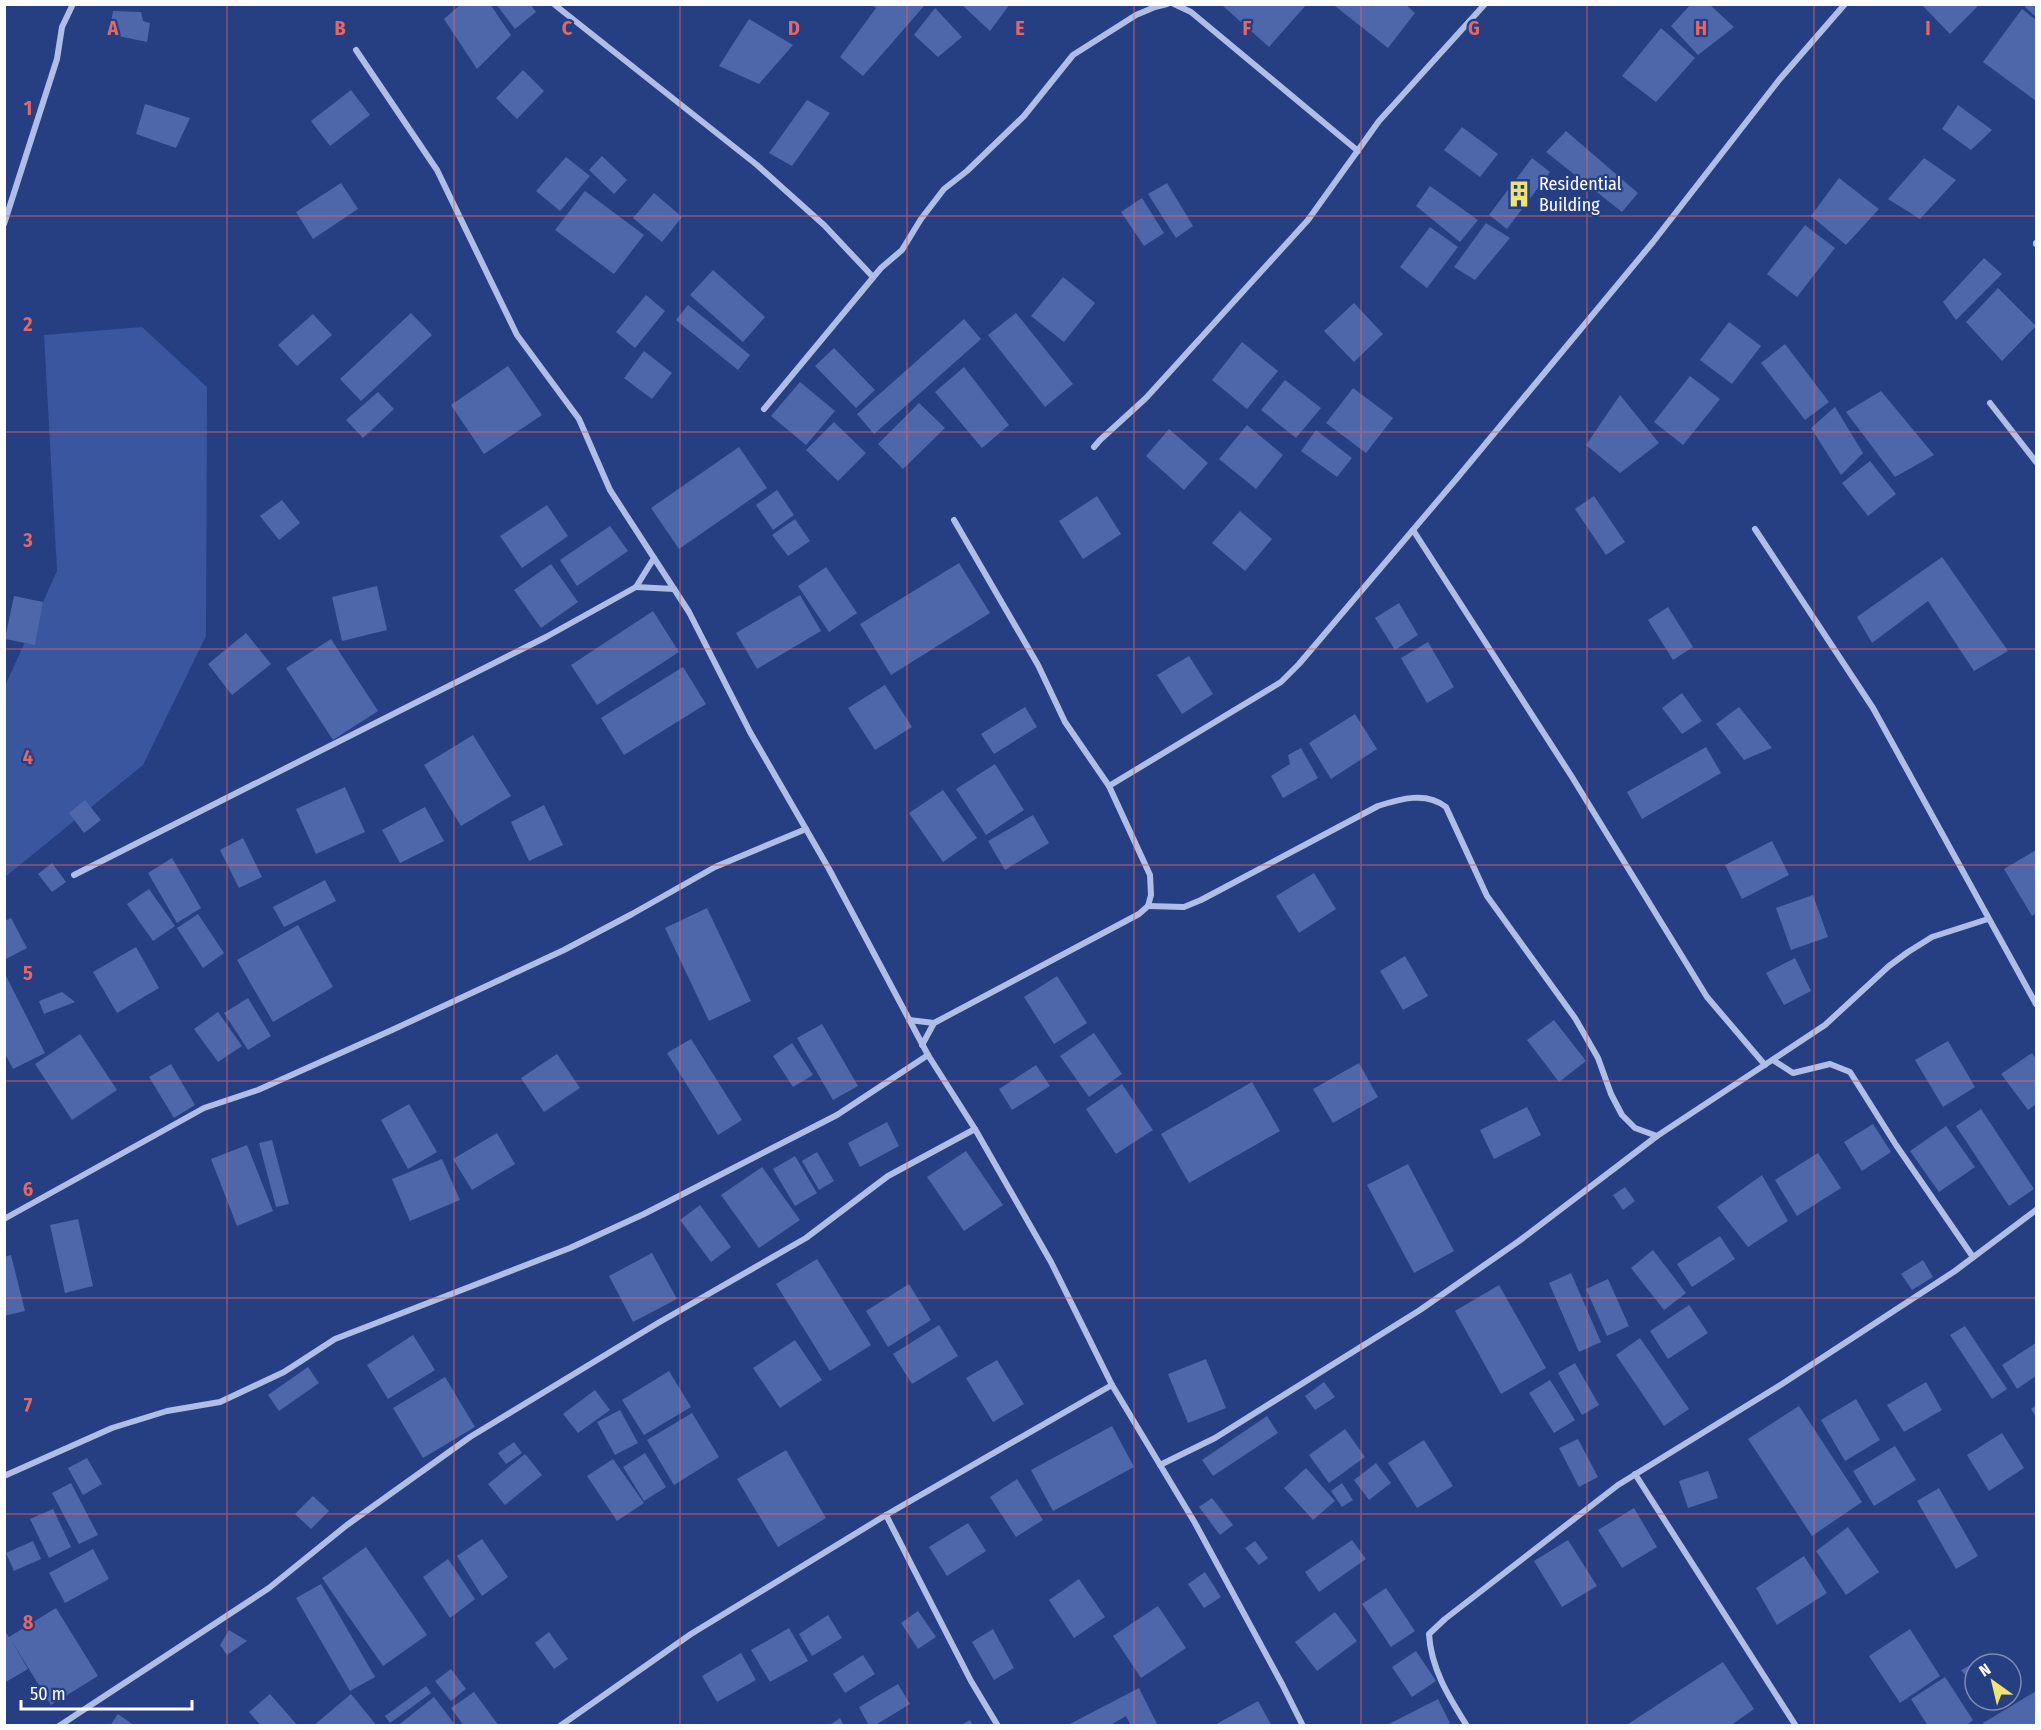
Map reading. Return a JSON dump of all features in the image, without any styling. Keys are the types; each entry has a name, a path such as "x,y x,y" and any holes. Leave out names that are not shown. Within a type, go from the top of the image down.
{"street":[{"path":"4,224 57,59 62,27 73,4"},
{"path":"764,409 873,277 902,250 921,219 944,189 967,171 1024,116 1073,55 1136,15 1167,4"},
{"path":"1174,4 1191,12 1358,150"},
{"path":"1094,447 1146,398 1308,220 1379,121 1485,4"},
{"path":"1109,786 1281,682 1299,663 1653,242 1779,80 1845,4"},
{"path":"555,5 757,165 824,225 873,277"},
{"path":"356,50 437,170 517,335 579,420 610,490 689,612 750,732 806,829 922,1045 975,1129 1051,1262 1112,1385 1201,1533 1303,1725"},
{"path":"1990,403 2037,462"},
{"path":"922,1045 934,1023 1139,914 1148,906 1151,895 1150,875 1109,786 1065,722 1038,665 954,520"},
{"path":"1755,529 1873,708 2037,1004"},
{"path":"1413,530 1572,777 1707,997 1765,1065"},
{"path":"74,875 546,637 636,587 654,558"},
{"path":"636,587 674,589"},
{"path":"1148,906 1184,907 1378,806 1402,799 1424,798 1440,802 1446,807 1487,896 1575,1018 1598,1058 1611,1094 1622,1115 1635,1128 1657,1136"},
{"path":"4,1219 204,1108 258,1090 564,950 632,915 715,867 806,829"},
{"path":"1160,1465 1215,1438 1420,1311 1657,1136 1825,1025 1889,966 1908,952 1932,937 1988,919"},
{"path":"909,1020 934,1023"},
{"path":"4,1476 111,1428 167,1411 220,1402 284,1372 335,1339 570,1248 644,1215 837,1115 928,1055"},
{"path":"1773,1060 1793,1073 1830,1064 1851,1072 1896,1146 1973,1257"},
{"path":"59,1725 269,1588 347,1525 470,1437 658,1323 806,1238 888,1176 975,1129"},
{"path":"1467,1725 1443,1687 1430,1647 1429,1634 1445,1619 1618,1485 1782,1384 1955,1271 2037,1210"},
{"path":"560,1725 691,1634 886,1515 1112,1385"},
{"path":"1635,1474 1796,1725"},
{"path":"886,1515 971,1681 998,1725"}],"shaded area":[{"path":"142,327 207,387 206,636 143,765 5,877 5,686 57,571 44,335"}],"building":[{"path":"461,4 490,4 511,35 477,69 444,19"},
{"path":"496,4 530,4 536,12 515,29"},
{"path":"871,4 924,6 863,76 840,57 876,8"},
{"path":"961,4 1010,4 990,31"},
{"path":"1224,4 1307,4 1269,47 1223,6"},
{"path":"1337,4 1405,4 1415,13 1388,48 1335,6"},
{"path":"1691,4 1709,4 1734,27 1698,55 1671,26"},
{"path":"1921,4 1980,4 1950,34"},
{"path":"2027,4 2036,4 2036,17 2025,7"},
{"path":"935,8 962,37 938,57 914,35"},
{"path":"2022,9 2036,20 2036,101 1983,62"},
{"path":"113,11 141,12 143,21 150,23 147,42 109,34"},
{"path":"749,19 793,45 759,84 719,66"},
{"path":"1661,28 1695,58 1656,102 1622,76"},
{"path":"523,70 544,91 517,119 496,98"},
{"path":"351,90 370,115 330,146 311,121"},
{"path":"807,100 830,113 792,166 769,153"},
{"path":"145,104 190,118 176,148 136,134"},
{"path":"1958,105 1992,130 1971,150 1942,129"},
{"name":"Residential Building","path":"1462,127 1498,154 1480,177 1444,150"},
{"path":"1566,131 1638,193 1622,212 1546,152"},
{"path":"602,156 627,180 614,194 589,170"},
{"path":"566,157 590,176 560,211 536,191"},
{"name":"Residential Building","path":"1532,158 1550,172 1507,229 1489,215"},
{"path":"1924,158 1956,180 1920,219 1888,199"},
{"path":"1839,178 1879,209 1846,245 1811,216"},
{"path":"341,183 358,209 313,239 296,212"},
{"path":"1167,183 1193,226 1176,238 1148,194"},
{"path":"1430,186 1478,220 1460,242 1416,206"},
{"path":"585,191 644,235 614,274 555,230"},
{"path":"654,193 682,217 662,242 633,218"},
{"path":"1142,198 1164,233 1144,246 1121,212"},
{"path":"1486,223 1510,238 1475,280 1454,267"},
{"path":"1805,225 1835,248 1797,297 1767,274"},
{"path":"1430,227 1458,247 1427,288 1400,267"},
{"path":"1984,258 2002,274 1956,320 1943,302"},
{"path":"713,270 765,317 743,342 690,295"},
{"path":"1063,277 1095,303 1064,342 1031,316"},
{"path":"1998,288 2036,326 2002,361 1966,322"},
{"path":"646,295 665,311 635,348 616,332"},
{"path":"1354,303 1383,334 1354,362 1324,331"},
{"path":"688,305 750,355 738,370 676,320"},
{"path":"411,313 432,335 361,401 340,379"},
{"path":"1016,313 1073,384 1045,407 988,335"},
{"path":"313,314 332,335 297,366 278,345"},
{"path":"964,319 981,339 874,434 857,414"},
{"path":"1729,322 1761,346 1732,384 1700,360"},
{"path":"1242,342 1278,371 1247,409 1212,380"},
{"path":"1785,344 1829,402 1805,420 1761,363"},
{"path":"834,348 875,390 856,408 815,366"},
{"path":"644,351 672,373 652,399 624,378"},
{"path":"508,366 542,415 484,454 451,405"},
{"path":"964,367 1009,425 982,448 935,392"},
{"path":"1690,376 1720,399 1683,445 1654,422"},
{"path":"1285,380 1321,408 1296,438 1261,410"},
{"path":"800,382 835,411 806,445 771,416"},
{"path":"1353,388 1393,418 1366,453 1326,423"},
{"path":"1881,391 1934,455 1895,477 1846,412"},
{"path":"378,392 394,409 363,438 346,420"},
{"path":"1620,395 1659,443 1620,473 1586,445"},
{"path":"919,403 945,428 903,469 878,444"},
{"path":"1835,407 1863,453 1841,475 1811,428"},
{"path":"834,422 866,453 838,481 806,450"},
{"path":"1247,425 1283,455 1256,489 1219,459"},
{"path":"1169,429 1208,463 1184,490 1146,456"},
{"path":"1316,430 1352,458 1337,477 1301,451"},
{"path":"739,447 767,488 679,549 651,508"},
{"path":"1870,461 1896,494 1868,516 1842,483"},
{"path":"777,490 794,515 773,530 756,505"},
{"path":"1097,496 1121,534 1083,559 1059,521"},
{"path":"1594,496 1625,542 1606,555 1575,509"},
{"path":"282,500 300,523 279,540 260,516"},
{"path":"547,505 568,536 522,568 500,536"},
{"path":"1240,511 1272,539 1245,571 1212,543"},
{"path":"795,519 810,541 788,556 772,535"},
{"path":"610,526 628,551 577,586 560,560"},
{"path":"1942,557 2008,651 1974,671 1928,601 1872,643 1857,617"},
{"path":"959,563 990,613 891,675 860,624"},
{"path":"551,564 578,602 541,628 514,590"},
{"path":"826,567 857,613 829,632 798,586"},
{"path":"377,586 387,630 342,641 332,597"},
{"path":"800,595 821,631 757,669 736,633"},
{"path":"14,596 43,602 35,645 5,639"},
{"path":"1399,603 1418,635 1395,650 1375,618"},
{"path":"1668,607 1693,647 1673,660 1648,620"},
{"path":"653,611 679,652 597,705 571,665"},
{"path":"246,633 271,664 232,695 208,664"},
{"path":"331,639 378,711 333,740 286,668"},
{"path":"1428,642 1454,687 1427,703 1401,658"},
{"path":"1189,656 1213,694 1182,714 1157,675"},
{"path":"683,667 706,704 624,755 601,718"},
{"path":"885,685 912,727 875,750 848,708"},
{"path":"1682,693 1702,721 1682,734 1662,708"},
{"path":"1025,707 1037,727 994,754 981,734"},
{"path":"1739,707 1772,748 1744,760 1716,724"},
{"path":"1355,714 1377,749 1331,779 1309,743"},
{"path":"473,735 511,796 461,826 424,765"},
{"path":"1706,747 1721,773 1642,819 1627,792"},
{"path":"1301,748 1318,778 1283,798 1271,776 1290,764 1288,755"},
{"path":"995,764 1024,810 986,835 956,789"},
{"path":"345,787 365,832 316,854 296,809"},
{"path":"943,790 977,838 943,862 909,813"},
{"path":"85,800 101,820 84,833 69,813"},
{"path":"544,805 563,845 529,861 511,822"},
{"path":"425,807 444,841 400,863 382,830"},
{"path":"1033,815 1049,843 1005,870 988,841"},
{"path":"243,838 262,877 239,888 220,850"},
{"path":"1772,841 1789,875 1742,899 1725,865"},
{"path":"2036,850 2036,913 2032,916 2004,869"},
{"path":"172,858 201,908 177,923 148,873"},
{"path":"52,863 66,882 52,892 38,874"},
{"path":"1314,873 1336,909 1299,933 1276,896"},
{"path":"325,880 336,901 284,927 273,907"},
{"path":"149,889 175,926 153,941 127,904"},
{"path":"1813,895 1828,937 1791,950 1776,908"},
{"path":"707,908 751,1001 709,1021 665,928"},
{"path":"198,914 224,953 203,968 177,928"},
{"path":"11,918 27,948 4,960 4,921"},
{"path":"298,925 333,987 273,1022 237,960"},
{"path":"136,947 159,988 117,1013 93,972"},
{"path":"1405,956 1428,996 1403,1010 1380,971"},
{"path":"1795,958 1811,991 1784,1005 1766,973"},
{"path":"4,972 45,1053 13,1069 4,1052"},
{"path":"1057,976 1087,1023 1054,1044 1024,997"},
{"path":"62,992 75,1002 44,1014 39,1001"},
{"path":"248,998 271,1036 248,1050 224,1013"},
{"path":"218,1012 242,1046 218,1062 194,1029"},
{"path":"1554,1020 1586,1061 1559,1082 1527,1040"},
{"path":"822,1024 858,1086 833,1100 797,1038"},
{"path":"1094,1033 1122,1074 1089,1097 1060,1056"},
{"path":"80,1034 117,1090 72,1120 35,1064"},
{"path":"691,1039 742,1120 718,1135 667,1053"},
{"path":"1948,1041 1975,1087 1943,1107 1915,1060"},
{"path":"792,1043 813,1075 793,1087 773,1056"},
{"path":"2032,1053 2036,1059 2036,1104 2028,1110 2001,1074"},
{"path":"557,1054 580,1088 544,1112 521,1078"},
{"path":"1359,1063 1378,1097 1333,1123 1313,1089"},
{"path":"171,1064 195,1105 174,1118 149,1077"},
{"path":"1036,1065 1050,1086 1012,1110 999,1089"},
{"path":"1252,1082 1280,1131 1189,1183 1161,1134"},
{"path":"1122,1084 1153,1130 1116,1154 1086,1109"},
{"path":"409,1104 437,1152 408,1169 381,1120"},
{"path":"1527,1107 1541,1135 1494,1159 1480,1130"},
{"path":"1981,1109 2034,1189 2009,1206 1956,1126"},
{"path":"887,1122 899,1146 860,1167 848,1143"},
{"path":"1873,1124 1891,1152 1862,1171 1844,1142"},
{"path":"1946,1126 1975,1167 1939,1192 1910,1151"},
{"path":"497,1133 515,1164 472,1190 453,1159"},
{"path":"272,1140 289,1204 276,1207 259,1143"},
{"path":"247,1145 273,1211 237,1226 211,1159"},
{"path":"966,1151 1003,1205 964,1231 927,1177"},
{"path":"817,1152 834,1181 819,1190 802,1161"},
{"path":"1818,1153 1841,1188 1797,1216 1775,1180"},
{"path":"795,1156 817,1193 795,1206 773,1169"},
{"path":"442,1159 460,1200 410,1221 392,1179"},
{"path":"1408,1164 1454,1251 1414,1273 1367,1185"},
{"path":"762,1167 800,1220 759,1248 721,1195"},
{"path":"1762,1175 1788,1221 1748,1247 1717,1207"},
{"path":"1625,1187 1635,1201 1623,1210 1613,1195"},
{"path":"700,1205 731,1247 711,1262 680,1220"},
{"path":"78,1219 93,1286 65,1293 50,1225"},
{"path":"1720,1236 1735,1259 1692,1287 1677,1264"},
{"path":"1653,1250 1686,1293 1664,1310 1631,1268"},
{"path":"652,1253 677,1299 633,1322 609,1276"},
{"path":"11,1255 25,1311 4,1316 4,1257"},
{"path":"817,1259 871,1345 830,1371 776,1284"},
{"path":"1923,1260 1933,1277 1912,1290 1901,1274"},
{"path":"1571,1273 1601,1342 1579,1352 1549,1283"},
{"path":"1608,1279 1629,1326 1607,1336 1586,1289"},
{"path":"909,1284 931,1320 888,1347 866,1311"},
{"path":"1499,1285 1546,1368 1501,1394 1455,1311"},
{"path":"1689,1305 1708,1333 1668,1359 1650,1331"},
{"path":"939,1325 958,1356 912,1384 893,1354"},
{"path":"1965,1326 2007,1389 1992,1399 1950,1335"},
{"path":"413,1335 435,1370 388,1399 367,1365"},
{"path":"1640,1338 1689,1409 1664,1426 1616,1355"},
{"path":"795,1340 822,1380 780,1408 753,1368"},
{"path":"2036,1343 2036,1376 2017,1389 2002,1365"},
{"path":"1206,1359 1226,1408 1188,1423 1168,1374"},
{"path":"997,1360 1024,1404 993,1422 966,1378"},
{"path":"1575,1363 1599,1405 1582,1415 1558,1373"},
{"path":"308,1367 319,1383 279,1411 268,1395"},
{"path":"669,1371 691,1407 644,1435 622,1400"},
{"path":"445,1377 475,1427 423,1458 393,1408"},
{"path":"1550,1380 1575,1420 1554,1433 1529,1393"},
{"path":"1324,1382 1335,1397 1315,1410 1305,1396"},
{"path":"1926,1382 1942,1410 1904,1432 1887,1405"},
{"path":"595,1390 610,1410 578,1433 563,1414"},
{"path":"1856,1399 1880,1440 1845,1461 1821,1420"},
{"path":"2036,1405 2036,1417 2031,1409"},
{"path":"1799,1406 1862,1502 1812,1536 1748,1439"},
{"path":"620,1410 638,1443 615,1455 597,1422"},
{"path":"692,1413 719,1457 674,1485 647,1440"},
{"path":"1267,1416 1278,1433 1213,1476 1202,1460"},
{"path":"1112,1426 1134,1467 1053,1511 1031,1470"},
{"path":"1345,1429 1365,1457 1329,1483 1309,1455"},
{"path":"2002,1433 2024,1468 1989,1491 1967,1455"},
{"path":"1578,1439 1598,1477 1579,1487 1559,1448"},
{"path":"1424,1440 1453,1486 1417,1508 1388,1463"},
{"path":"514,1442 522,1453 506,1464 498,1453"},
{"path":"1895,1446 1916,1480 1874,1506 1853,1471"},
{"path":"786,1450 826,1518 778,1547 737,1479"},
{"path":"645,1453 666,1487 644,1501 623,1467"},
{"path":"525,1454 542,1475 505,1505 488,1484"},
{"path":"87,1458 102,1484 83,1495 68,1468"},
{"path":"613,1459 644,1503 617,1521 587,1476"},
{"path":"1376,1463 1391,1483 1369,1500 1354,1480"},
{"path":"1306,1468 1335,1501 1313,1520 1284,1488"},
{"path":"1708,1471 1718,1498 1688,1508 1679,1481"},
{"path":"1017,1479 1043,1520 1016,1537 990,1497"},
{"path":"71,1483 98,1535 79,1544 52,1493"},
{"path":"1342,1483 1353,1500 1342,1507 1331,1491"},
{"path":"1939,1488 1978,1556 1956,1569 1917,1501"},
{"path":"313,1496 329,1511 311,1529 295,1514"},
{"path":"1212,1498 1233,1525 1220,1535 1199,1507"},
{"path":"1634,1508 1657,1547 1622,1568 1598,1530"},
{"path":"53,1509 71,1547 49,1558 30,1519"},
{"path":"968,1523 986,1551 947,1576 929,1547"},
{"path":"1848,1527 1879,1572 1846,1595 1816,1551"},
{"path":"482,1539 508,1577 482,1596 457,1556"},
{"path":"1352,1540 1366,1559 1319,1592 1305,1572"},
{"path":"1568,1540 1597,1586 1562,1607 1534,1561"},
{"path":"33,1541 41,1559 14,1571 6,1553"},
{"path":"1255,1541 1268,1558 1259,1565 1245,1548"},
{"path":"366,1547 427,1635 383,1666 322,1578"},
{"path":"93,1549 109,1579 65,1603 49,1573"},
{"path":"1804,1556 1827,1593 1777,1625 1756,1588"},
{"path":"448,1559 475,1599 450,1618 423,1577"},
{"path":"1205,1572 1221,1597 1204,1608 1188,1584"},
{"path":"1079,1579 1105,1617 1074,1638 1049,1600"},
{"path":"321,1584 375,1677 350,1691 296,1598"},
{"path":"1386,1588 1415,1631 1391,1647 1362,1604"},
{"path":"1158,1606 1186,1648 1141,1678 1113,1636"},
{"path":"56,1608 98,1676 51,1705 10,1638 28,1669 4,1683 4,1630 9,1637"},
{"path":"918,1611 936,1637 918,1649 901,1623"},
{"path":"1335,1612 1357,1641 1317,1671 1295,1642"},
{"path":"828,1615 842,1638 812,1656 799,1634"},
{"path":"789,1628 808,1661 770,1682 751,1650"},
{"path":"993,1629 1014,1668 994,1680 972,1642"},
{"path":"1910,1629 1940,1676 1900,1703 1869,1656"},
{"path":"229,1630 247,1641 227,1655 220,1645"},
{"path":"549,1632 568,1659 554,1669 535,1643"},
{"path":"1416,1651 1436,1681 1412,1697 1392,1667"},
{"path":"741,1653 756,1680 717,1702 702,1676"},
{"path":"863,1655 875,1674 845,1693 833,1674"},
{"path":"1723,1662 1754,1709 1730,1726 1625,1726"},
{"path":"451,1669 466,1689 451,1701 435,1681"},
{"path":"1945,1677 1963,1705 1963,1712 1968,1712 1973,1720 1966,1726 1928,1726 1911,1699"},
{"path":"898,1684 910,1704 874,1726 869,1726 859,1707"},
{"path":"426,1686 431,1693 390,1723 385,1716"},
{"path":"1139,1688 1158,1726 1131,1726 1126,1716 1109,1726 1066,1726"},
{"path":"2036,1691 2036,1723 2033,1726 1985,1726 1983,1723 2001,1712 2023,1712 2023,1699"},
{"path":"474,1692 499,1726 464,1726 451,1708"},
{"path":"270,1694 298,1726 261,1726 249,1712"},
{"path":"351,1694 377,1726 313,1726"},
{"path":"434,1697 456,1726 397,1726"},
{"path":"1438,1699 1450,1723 1445,1726 1385,1726"},
{"path":"1258,1701 1272,1726 1213,1726"},
{"path":"118,1714 135,1726 110,1726"},
{"path":"840,1718 844,1726 828,1726"},
{"path":"970,1720 973,1726 959,1726"}],"place":[{"name":"Residential Building","path":"1519,194"}]}
